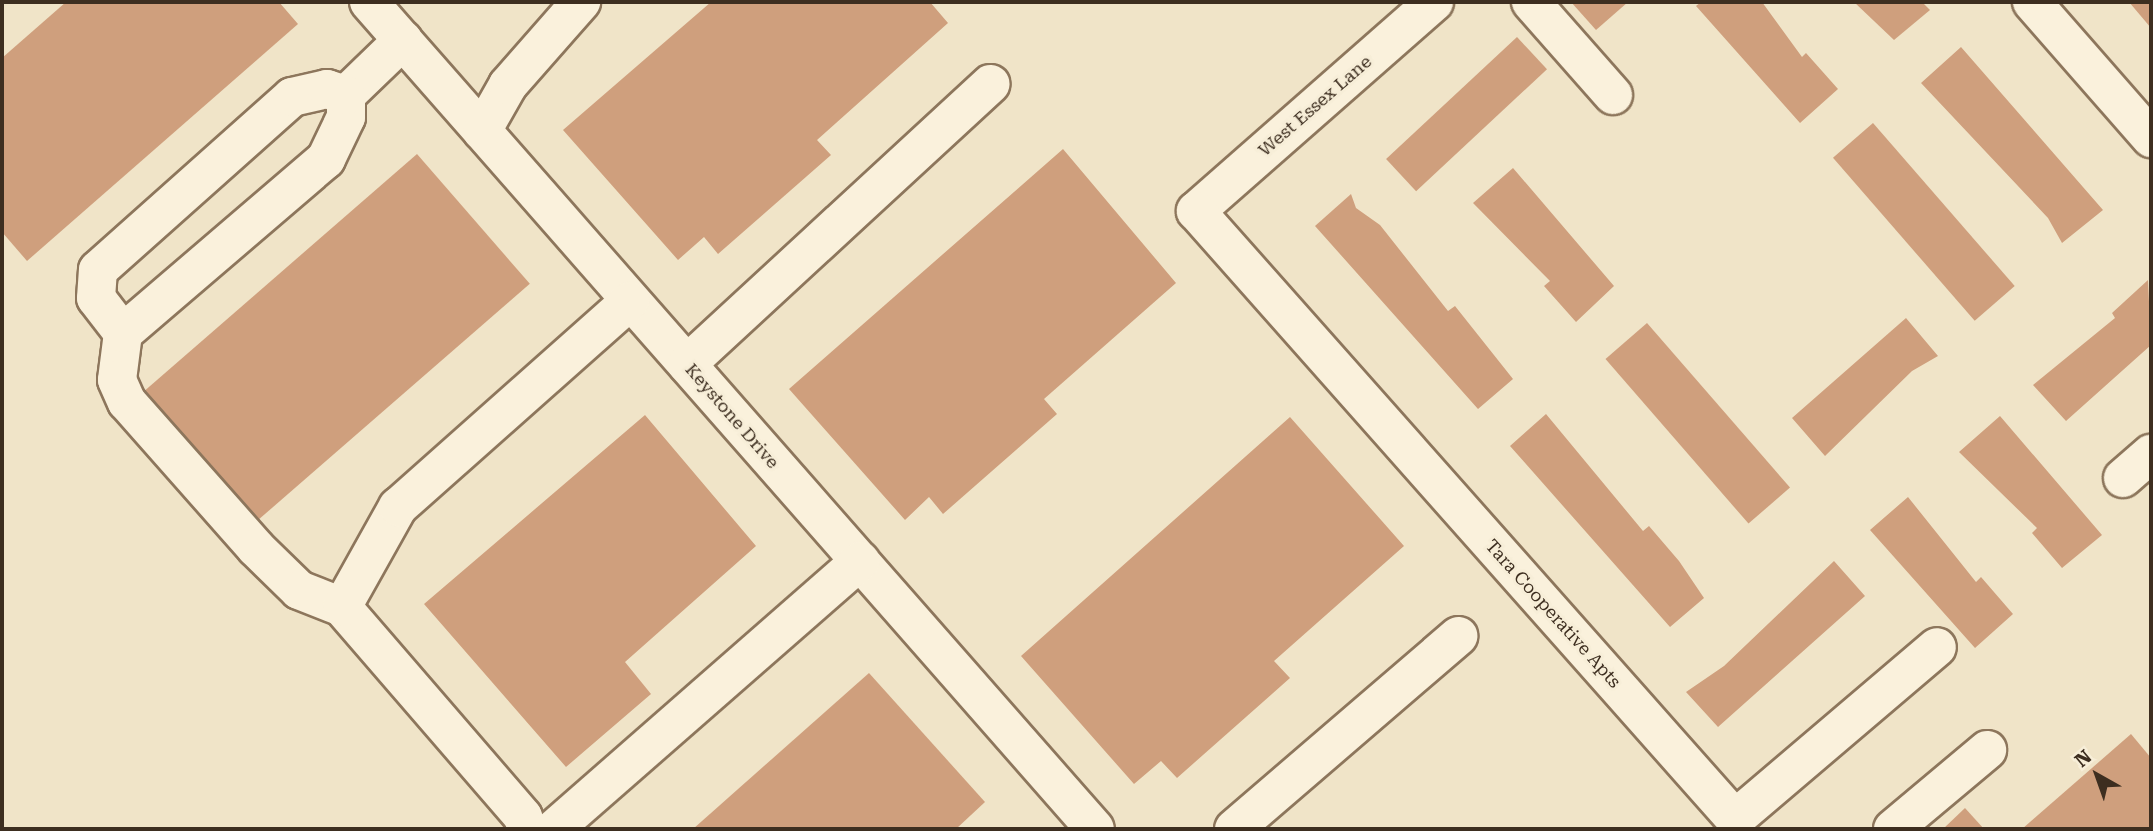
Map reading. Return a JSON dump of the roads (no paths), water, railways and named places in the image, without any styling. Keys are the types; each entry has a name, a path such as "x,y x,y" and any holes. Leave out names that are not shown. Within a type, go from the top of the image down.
{"street":[{"name":"Keystone Drive","path":"369,2 1095,829"},
{"path":"482,131 508,85 581,2"},
{"name":"West Essex Lane","path":"1196,211 1434,2"},
{"path":"1531,2 1613,95"},
{"path":"2032,2 2151,138"},
{"path":"402,40 346,95 346,117 326,159 123,333 117,380 127,402 299,590 342,607 523,817 527,829"},
{"path":"687,364 990,84"},
{"path":"123,333 96,298 98,271 292,97 327,89 346,95"},
{"name":"Tara Cooperative Apts","path":"1196,211 1735,819 1937,647"},
{"path":"342,607 398,507 630,301"},
{"path":"554,829 860,561"},
{"path":"1234,829 1458,636"},
{"path":"1893,829 1987,750"}]}
